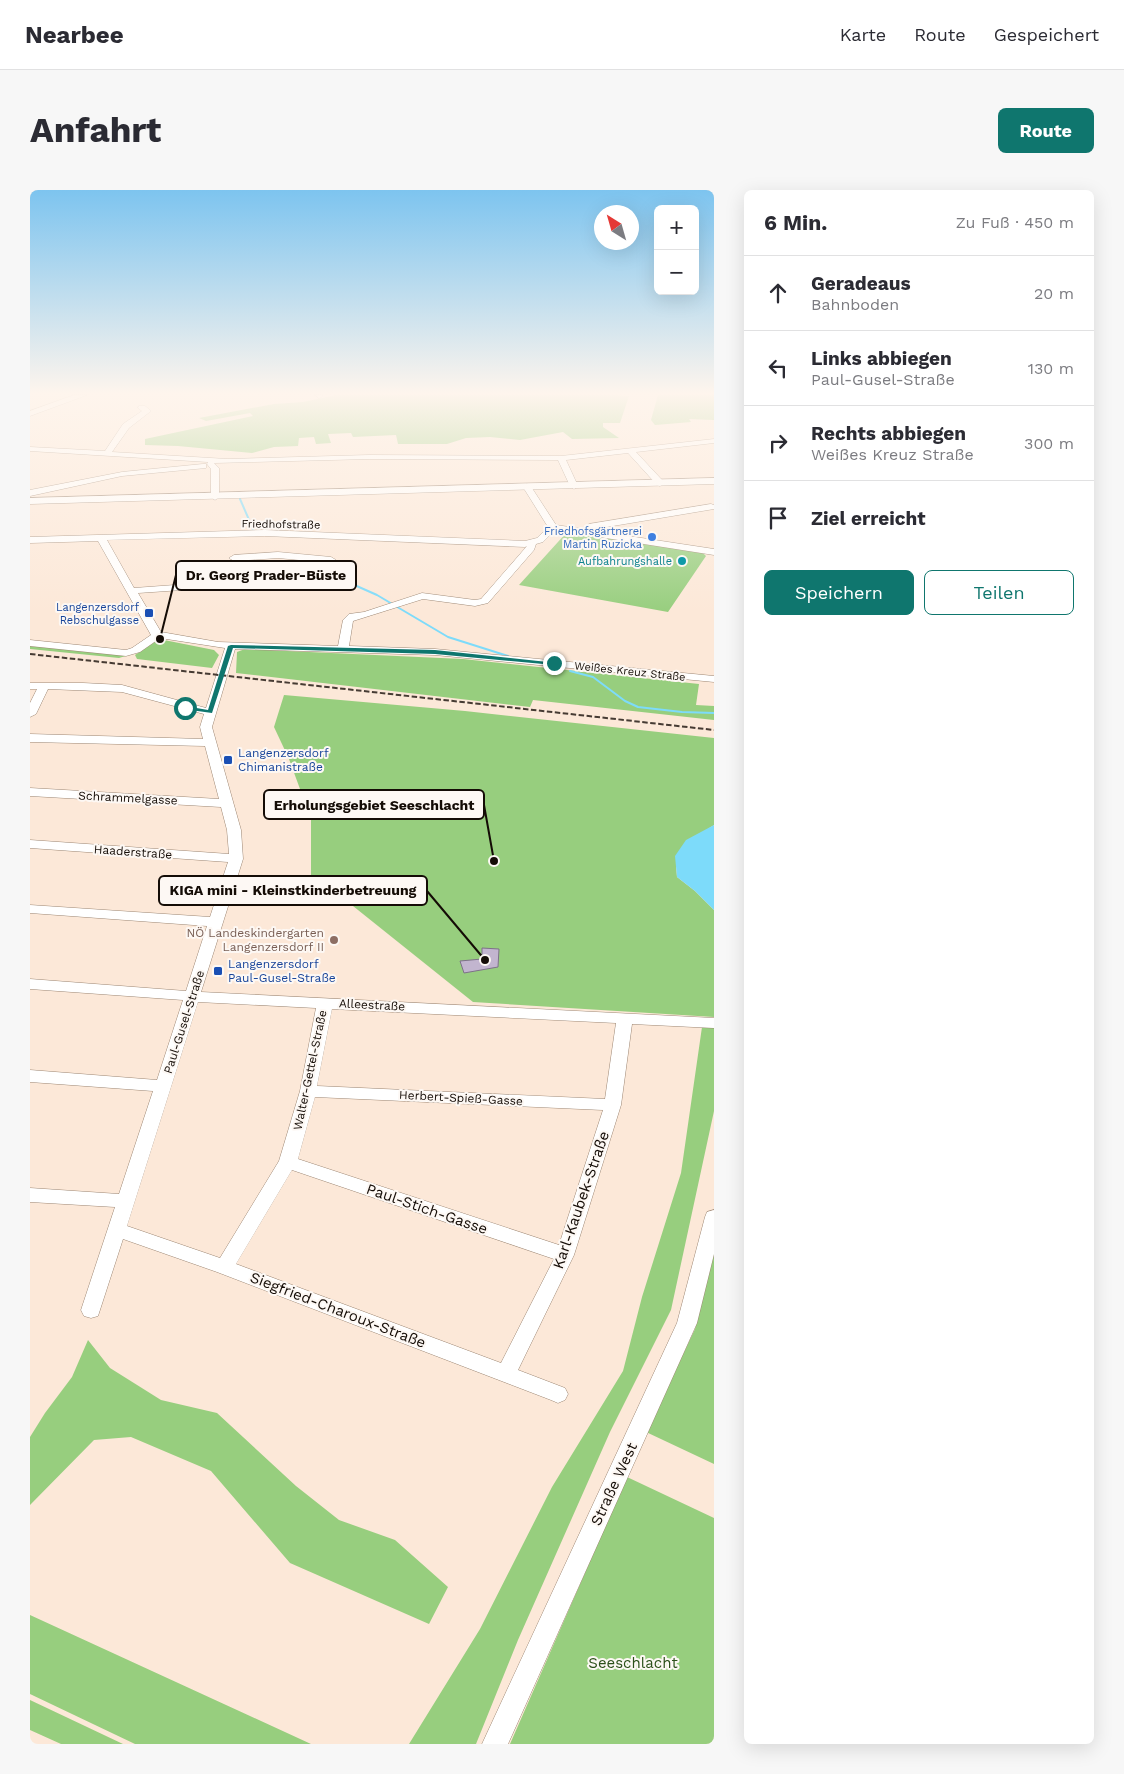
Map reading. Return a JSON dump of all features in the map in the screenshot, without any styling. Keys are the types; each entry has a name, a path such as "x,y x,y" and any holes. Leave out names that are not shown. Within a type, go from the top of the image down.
{"main road":[{"path":"30,501 714,481"}],"street":[{"path":"30,494 122,474 180,468"},
{"path":"215,468 215,497"},
{"path":"565,468 574,486"},
{"path":"646,468 660,483"},
{"path":"527,487 552,527"},
{"path":"578,530 711,507"},
{"path":"552,527 714,552"},
{"path":"343,649 350,617 394,606 420,594 475,603 484,601 530,550 532,544 540,540 552,527"},
{"name":"Friedhofstraße","path":"30,540 265,533 532,544"},
{"path":"30,643 126,653 136,650 158,635 155,633 102,539"},
{"path":"234,558 269,567 290,585 338,583"},
{"path":"131,591 269,567 331,560"},
{"name":"Weißes Kreuz Straße","path":"158,635 231,646 435,652 714,679"},
{"name":"Paul-Gusel-Straße","path":"92,1310 163,1086 194,996 236,859 235,837 206,727 231,646"},
{"path":"30,686 125,689 148,694 185,708 210,712"},
{"path":"30,714 44,686"},
{"path":"30,738 209,743"},
{"name":"Schrammelgasse","path":"30,792 227,803"},
{"name":"Haaderstraße","path":"30,844 236,859"},
{"path":"30,909 216,922"},
{"name":"Alleestraße","path":"30,984 194,996 714,1023"},
{"name":"Walter-Gettel-Straße","path":"224,1267 288,1162 308,1090 325,1003"},
{"name":"Karl-Kaubek-Straße","path":"506,1373 565,1256 613,1105 625,1018"},
{"path":"30,1076 163,1086"},
{"name":"Herbert-Spieß-Gasse","path":"308,1090 613,1105"},
{"name":"Paul-Stich-Gasse","path":"288,1162 565,1256"},
{"path":"30,1195 126,1201"},
{"name":"Straße West","path":"495,1744 687,1322 714,1217"},
{"name":"Siegfried-Charoux-Straße","path":"117,1230 224,1267 558,1394"}],"green space":[{"path":"567,532 703,553 706,556 668,612 519,585"},
{"path":"159,639 214,650 219,655 212,668 137,659 135,655"},
{"path":"30,646 135,653 119,658 30,649"},
{"path":"245,649 463,659 699,684 696,705 714,706 714,720 533,700 530,707 236,673 237,652"},
{"path":"284,695 465,711 714,738 714,825 702,833 676,866 677,877 695,891 714,910 714,1017 473,1002 348,902 311,903 311,819 289,759 274,727"},
{"path":"702,1027 714,1028 714,1111 671,1310 610,1432 518,1640 476,1744 409,1744 480,1629 552,1487 623,1371 642,1297 681,1173"},
{"path":"714,1243 714,1464 646,1432 695,1329"},
{"path":"88,1340 110,1368 161,1400 217,1413 296,1486 339,1520 395,1540 448,1587 429,1624 290,1563 211,1471 131,1437 94,1440 30,1505 30,1437 72,1377"},
{"name":"Seeschlacht","path":"627,1477 714,1518 714,1744 510,1744"},
{"path":"30,1615 311,1744 135,1744 30,1694"},
{"path":"30,1700 123,1744 61,1744 30,1730"}],"water":[{"path":"714,825 714,910 695,891 677,877 675,856 686,840"}],"building":[{"path":"482,948 499,949 498,967 464,973 460,961 482,959"}],"waterway":[{"path":"240,499 253,529"},
{"path":"276,562 325,572 377,595 448,637 508,656"},
{"path":"570,671 593,677 625,701 638,707 682,712 714,713"}],"railway":[{"path":"30,654 714,730"}],"place":[{"name":"Friedhofsgärtnerei Martin Ruzicka","path":"652,537"},
{"name":"Aufbahrungshalle","path":"682,561"},
{"name":"Langenzersdorf Rebschulgasse","path":"149,613"},
{"name":"Dr. Georg Prader-Büste","path":"160,639"},
{"name":"Langenzersdorf Chimanistraße","path":"228,760"},
{"name":"Erholungsgebiet Seeschlacht","path":"494,861"},
{"name":"NÖ Landeskindergarten Langenzersdorf II","path":"334,940"},
{"name":"KIGA mini - Kleinstkinderbetreuung","path":"485,960"},
{"name":"Langenzersdorf Paul-Gusel-Straße","path":"218,971"}],"route":[{"path":"185,708 210,712 231,646 435,652 554,663"}]}
